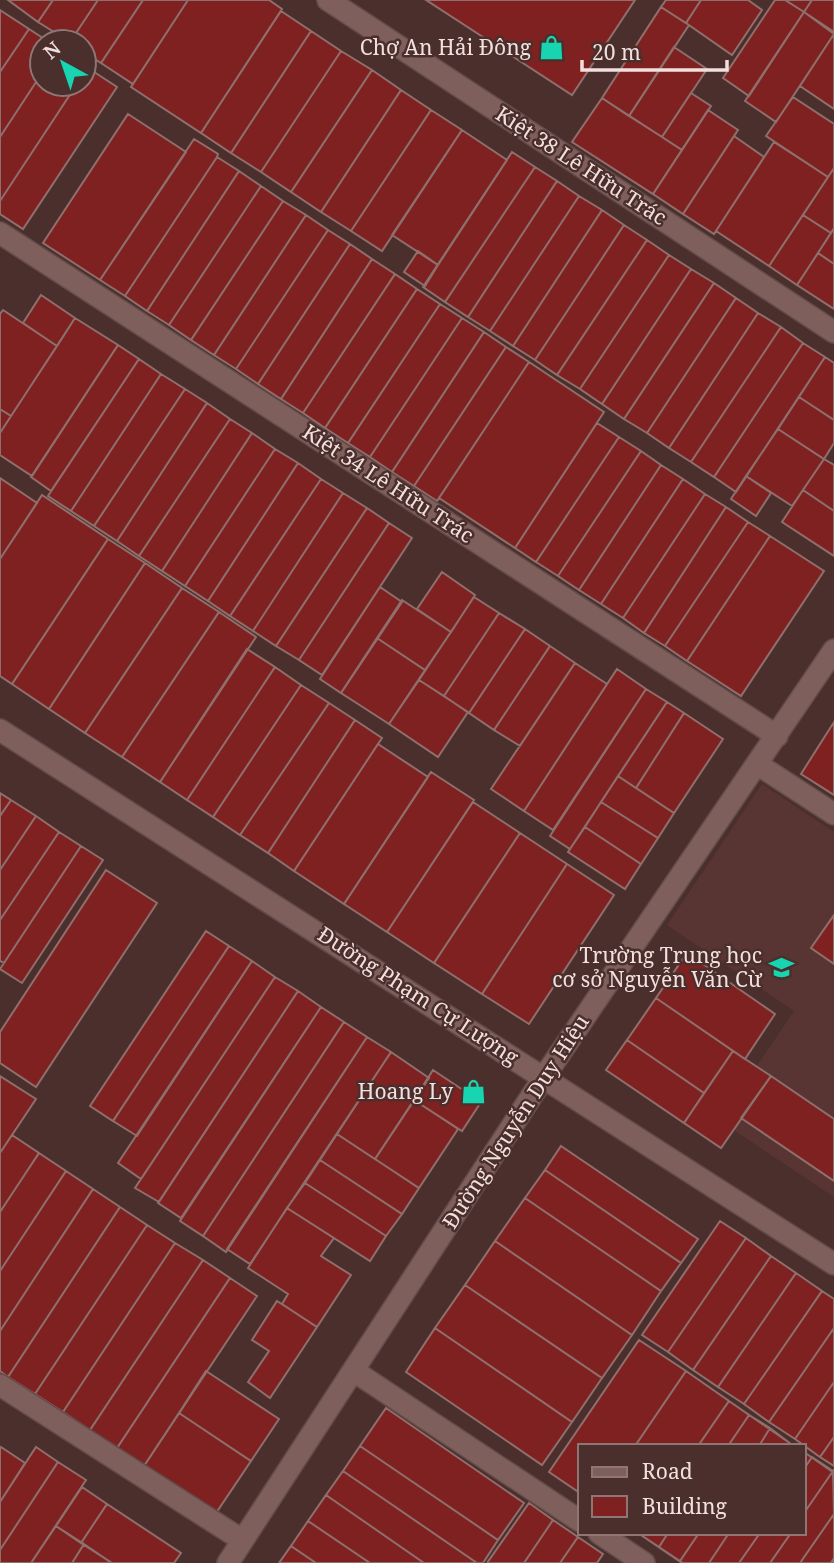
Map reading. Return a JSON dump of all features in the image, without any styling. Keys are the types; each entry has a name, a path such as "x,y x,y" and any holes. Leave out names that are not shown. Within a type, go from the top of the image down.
{"street":[{"name":"Kiệt 38 Lê Hữu Trác","path":"328,0 834,332"},
{"name":"Kiệt 34 Lê Hữu Trác","path":"0,233 777,736"},
{"name":"Đường Nguyễn Duy Hiệu","path":"228,1563 544,1077 834,650"},
{"name":"Đường Phạm Cự Lượng","path":"0,730 834,1264"},
{"path":"757,764 834,814"},
{"path":"354,1371 578,1520"},
{"path":"0,1385 242,1540"},
{"path":"602,1535 644,1563"}],"shaded area":[{"name":"Trường Trung học cơ sở Nguyễn Văn Cừ","path":"762,784 834,832 834,1197 720,1121 794,1011 667,925"}],"building":[{"path":"8,0 53,0 38,22"},
{"path":"53,0 98,0 79,28 48,28 38,22"},
{"path":"98,0 143,0 101,63 98,61 98,28 79,28"},
{"path":"143,0 188,0 133,84 101,63"},
{"path":"188,0 269,0 282,9 201,133 131,87"},
{"name":"Chợ An Hải Đông","path":"426,0 635,0 572,95"},
{"path":"666,0 701,0 686,23 661,7"},
{"path":"701,0 748,0 762,10 732,55 686,23"},
{"path":"775,0 785,0 804,12 749,96 723,78"},
{"path":"785,0 812,0 804,12"},
{"path":"812,0 834,0 834,32 804,12"},
{"path":"661,7 689,25 629,116 602,98"},
{"path":"0,10 28,30 0,72"},
{"path":"281,11 311,31 231,153 201,133"},
{"path":"804,12 834,34 776,122 745,101"},
{"path":"28,30 28,94 0,137 0,72"},
{"path":"311,31 341,51 261,172 231,153"},
{"path":"834,34 834,109 800,86"},
{"path":"674,47 707,69 662,137 629,116"},
{"path":"341,51 372,70 291,192 261,172"},
{"path":"372,70 401,90 321,212 291,192"},
{"path":"98,75 117,87 23,229 0,214 0,201 68,98 98,98"},
{"path":"401,90 431,110 351,231 321,212"},
{"path":"691,93 711,106 682,150 662,137"},
{"path":"28,94 28,98 68,98 0,201 0,137"},
{"path":"793,97 834,124 834,168 828,177 766,136"},
{"path":"602,98 682,150 653,194 572,142"},
{"path":"431,110 462,130 382,251 351,231"},
{"path":"708,110 738,130 683,214 653,194"},
{"path":"128,114 186,152 100,280 43,243"},
{"path":"462,130 507,160 438,265 392,235"},
{"path":"734,136 764,157 714,234 683,214"},
{"path":"194,139 218,154 217,157 125,296 100,280"},
{"path":"774,142 828,177 769,266 716,231"},
{"path":"512,152 535,167 445,302 423,287"},
{"path":"217,157 239,171 147,311 125,296"},
{"path":"535,167 557,181 468,317 445,302"},
{"path":"834,168 834,228 831,233 803,215"},
{"path":"239,171 261,186 169,325 147,311"},
{"path":"557,181 579,196 490,331 468,317"},
{"path":"261,186 283,201 191,340 169,325"},
{"path":"579,196 602,210 513,346 490,331"},
{"path":"283,201 306,215 214,355 191,340"},
{"path":"602,210 624,225 535,360 513,346"},
{"path":"306,215 328,230 236,369 214,355"},
{"path":"803,215 831,233 797,285 769,266"},
{"path":"624,225 647,240 557,375 535,360"},
{"path":"834,228 834,264 818,253"},
{"path":"328,230 350,244 258,384 236,369"},
{"path":"647,240 669,255 580,389 557,375"},
{"path":"350,244 372,259 281,399 258,384"},
{"path":"418,251 438,265 425,286 404,272"},
{"path":"818,253 834,264 834,309 797,285"},
{"path":"669,255 691,269 602,404 580,389"},
{"path":"372,259 395,274 303,413 281,399"},
{"path":"691,269 714,283 624,419 602,404"},
{"path":"395,274 417,289 325,428 303,413"},
{"path":"714,283 736,298 647,433 624,419"},
{"path":"417,289 440,304 348,443 325,428"},
{"path":"41,295 75,318 57,346 23,323"},
{"path":"736,298 758,313 669,448 647,433"},
{"path":"440,304 462,318 370,457 348,443"},
{"path":"3,310 57,346 11,416 0,409 0,314"},
{"path":"758,313 781,327 691,462 669,448"},
{"path":"75,318 118,345 32,476 0,455 0,433"},
{"path":"462,318 484,332 392,472 370,457"},
{"path":"781,327 803,343 714,477 691,462"},
{"path":"484,332 506,347 414,486 392,472"},
{"path":"803,343 825,357 736,492 714,477"},
{"path":"118,345 139,359 51,491 31,477"},
{"path":"506,347 529,362 437,501 414,486"},
{"path":"825,357 834,363 834,420 799,397"},
{"path":"139,359 161,374 71,511 48,496"},
{"path":"529,362 604,412 515,548 439,498"},
{"path":"161,374 185,389 94,526 71,511"},
{"path":"185,389 207,403 117,541 94,526"},
{"path":"799,397 834,420 834,443 824,459 778,429"},
{"path":"207,403 230,419 139,556 117,541"},
{"path":"0,409 11,416 0,433"},
{"path":"230,419 252,433 162,571 139,556"},
{"path":"597,423 619,437 536,562 515,548"},
{"path":"778,429 824,459 792,506 746,476"},
{"path":"252,433 275,449 185,586 162,571"},
{"path":"619,437 641,451 558,576 536,562"},
{"path":"275,449 298,463 208,601 185,586"},
{"path":"641,451 661,465 579,590 558,576"},
{"path":"824,459 834,465 834,511 803,490"},
{"path":"298,463 321,479 230,616 208,601"},
{"path":"661,465 683,479 601,604 579,590"},
{"path":"746,476 771,493 756,516 731,499"},
{"path":"0,478 37,503 0,559"},
{"path":"321,479 343,493 253,631 230,616"},
{"path":"683,479 705,494 623,618 601,604"},
{"path":"803,490 834,511 834,556 782,522"},
{"path":"343,493 367,508 276,646 253,631"},
{"path":"705,494 726,507 644,633 623,618"},
{"path":"42,495 108,539 12,684 0,676 0,559"},
{"path":"726,507 748,522 665,646 644,633"},
{"path":"367,508 389,523 299,660 276,646"},
{"path":"748,522 770,536 687,661 665,646"},
{"path":"389,523 412,538 322,675 299,660"},
{"path":"770,536 824,571 741,696 687,661"},
{"path":"108,539 145,563 49,709 12,684"},
{"path":"145,563 182,588 85,733 49,709"},
{"path":"442,572 475,595 451,632 417,609"},
{"path":"380,587 402,602 341,693 320,679"},
{"path":"182,588 219,612 122,757 85,733"},
{"path":"474,597 499,613 444,696 419,680"},
{"path":"402,600 451,632 425,670 377,638"},
{"path":"219,612 256,637 160,782 122,757"},
{"path":"499,613 525,629 469,713 444,696"},
{"path":"525,629 550,646 494,730 469,713"},
{"path":"377,638 425,670 389,724 341,693"},
{"path":"550,646 575,663 520,746 494,730"},
{"path":"247,649 275,667 187,800 160,782"},
{"path":"575,663 607,684 524,811 491,789"},
{"path":"275,667 301,685 213,817 187,800"},
{"path":"617,669 646,689 553,830 524,811"},
{"path":"419,680 468,712 438,757 389,724"},
{"path":"301,685 329,703 240,835 213,817"},
{"path":"646,689 667,702 570,849 550,836"},
{"path":"667,702 684,713 636,788 618,776"},
{"path":"329,703 355,720 268,853 240,835"},
{"path":"684,713 723,739 674,813 636,788"},
{"path":"355,720 382,738 294,871 268,853"},
{"path":"834,722 834,795 801,774"},
{"path":"378,744 428,777 344,904 294,871"},
{"path":"431,772 474,800 387,932 344,904"},
{"path":"618,776 674,813 658,838 601,802"},
{"path":"0,793 11,800 0,816"},
{"path":"11,800 36,816 0,870 0,816"},
{"path":"473,802 520,833 434,963 387,932"},
{"path":"601,802 658,838 641,864 585,827"},
{"path":"36,816 59,832 0,920 0,870"},
{"path":"585,827 641,864 625,889 568,852"},
{"path":"59,832 81,846 4,963 0,961 0,920"},
{"path":"520,833 567,864 482,994 434,963"},
{"path":"81,846 103,860 22,983 0,969"},
{"path":"567,864 614,895 529,1024 482,994"},
{"path":"106,870 157,903 36,1087 0,1063 0,1032"},
{"path":"834,915 834,964 811,948"},
{"path":"206,931 229,946 113,1121 90,1106"},
{"path":"229,946 252,961 137,1136 113,1121"},
{"path":"687,953 775,1014 745,1059 656,998"},
{"path":"252,961 275,977 141,1179 118,1163"},
{"path":"275,977 298,991 159,1202 135,1188"},
{"path":"298,991 321,1007 181,1218 158,1203"},
{"path":"656,998 733,1051 704,1093 627,1040"},
{"path":"321,1007 344,1022 203,1236 180,1221"},
{"path":"344,1022 367,1037 226,1252 203,1236"},
{"path":"367,1037 391,1052 250,1264 227,1249"},
{"path":"627,1040 704,1093 684,1123 606,1070"},
{"path":"733,1051 771,1076 721,1148 684,1123"},
{"path":"391,1052 429,1078 375,1159 337,1134"},
{"path":"433,1070 481,1102 462,1131 414,1100"},
{"path":"0,1076 36,1099 0,1153"},
{"path":"771,1076 834,1119 834,1181 741,1118"},
{"path":"414,1100 458,1129 419,1188 375,1159"},
{"path":"337,1134 419,1188 402,1214 320,1160"},
{"path":"12,1135 39,1153 0,1212 0,1153"},
{"path":"561,1146 698,1239 681,1263 545,1170"},
{"path":"39,1153 66,1171 0,1271 0,1212"},
{"path":"320,1160 402,1214 386,1236 305,1183"},
{"path":"545,1170 681,1263 661,1291 525,1198"},
{"path":"66,1171 93,1189 0,1331 0,1271"},
{"path":"305,1183 386,1236 370,1261 287,1208"},
{"path":"93,1189 120,1207 8,1377 0,1371 0,1331"},
{"path":"525,1198 661,1291 632,1335 495,1241"},
{"path":"120,1207 147,1225 35,1394 8,1377"},
{"path":"287,1208 334,1238 321,1256 351,1275 317,1327 282,1304 288,1294 248,1268"},
{"path":"720,1221 746,1238 668,1352 642,1335"},
{"path":"147,1225 175,1243 63,1412 35,1394"},
{"path":"746,1238 771,1256 693,1370 668,1352"},
{"path":"495,1241 632,1335 602,1378 465,1285"},
{"path":"175,1243 203,1260 90,1430 63,1412"},
{"path":"771,1256 796,1273 718,1387 693,1370"},
{"path":"203,1260 230,1278 117,1448 90,1430"},
{"path":"796,1273 822,1291 744,1404 718,1387"},
{"path":"230,1278 257,1296 144,1466 117,1448"},
{"path":"465,1285 602,1378 572,1422 435,1328"},
{"path":"822,1291 834,1299 834,1328 769,1422 744,1404"},
{"path":"277,1301 317,1327 270,1398 248,1382 269,1351 252,1340"},
{"path":"435,1328 572,1422 542,1465 406,1372"},
{"path":"834,1328 834,1382 795,1439 769,1422"},
{"path":"639,1340 686,1371 636,1444 578,1444 578,1492 549,1472"},
{"path":"206,1371 279,1419 251,1461 179,1413"},
{"path":"686,1371 729,1401 699,1444 636,1444"},
{"path":"834,1382 834,1437 820,1457 806,1447 806,1444 795,1439"},
{"path":"729,1401 749,1415 729,1444 699,1444"},
{"path":"729,1401 791,1444 699,1444"},
{"path":"386,1408 524,1503 498,1540 360,1446"},
{"path":"179,1413 251,1461 216,1513 144,1466"},
{"path":"749,1415 770,1428 760,1444 729,1444"},
{"path":"770,1428 791,1444 760,1444"},
{"path":"834,1437 834,1466 820,1457"},
{"path":"360,1446 498,1540 483,1563 477,1563 343,1471"},
{"path":"1,1447 25,1463 0,1502 0,1449"},
{"path":"36,1447 58,1462 0,1550 0,1502"},
{"path":"806,1453 834,1473 834,1563 682,1563 641,1535 806,1535"},
{"path":"812,1457 833,1471 806,1510 806,1466"},
{"path":"58,1462 86,1480 31,1563 0,1563 0,1550"},
{"path":"343,1471 477,1563 424,1563 326,1495"},
{"path":"833,1471 834,1514 800,1563 770,1563 790,1535 806,1535 806,1510"},
{"path":"82,1487 107,1504 81,1543 56,1526"},
{"path":"326,1495 424,1563 370,1563 308,1521"},
{"path":"529,1503 553,1520 524,1563 487,1563"},
{"path":"107,1504 181,1553 174,1563 112,1563 81,1543"},
{"path":"834,1514 834,1558 831,1563 800,1563"},
{"path":"553,1520 578,1537 560,1563 524,1563"},
{"path":"308,1521 370,1563 316,1563 291,1546"},
{"path":"56,1526 84,1544 72,1563 31,1563"},
{"path":"641,1535 667,1535 659,1547"},
{"path":"667,1535 698,1535 680,1561 659,1547"},
{"path":"698,1535 728,1535 709,1563 680,1561"},
{"path":"728,1535 759,1535 739,1563 709,1563"},
{"path":"759,1535 790,1535 770,1563 739,1563"},
{"path":"578,1537 603,1554 597,1563 560,1563"},
{"path":"84,1544 103,1557 112,1563 72,1563"},
{"path":"291,1546 316,1563 279,1563"}],"place":[{"name":"Chợ An Hải Đông","path":"551,48"},
{"name":"Trường Trung học cơ sở Nguyễn Văn Cừ","path":"782,968"},
{"name":"Hoang Ly","path":"473,1092"}]}
